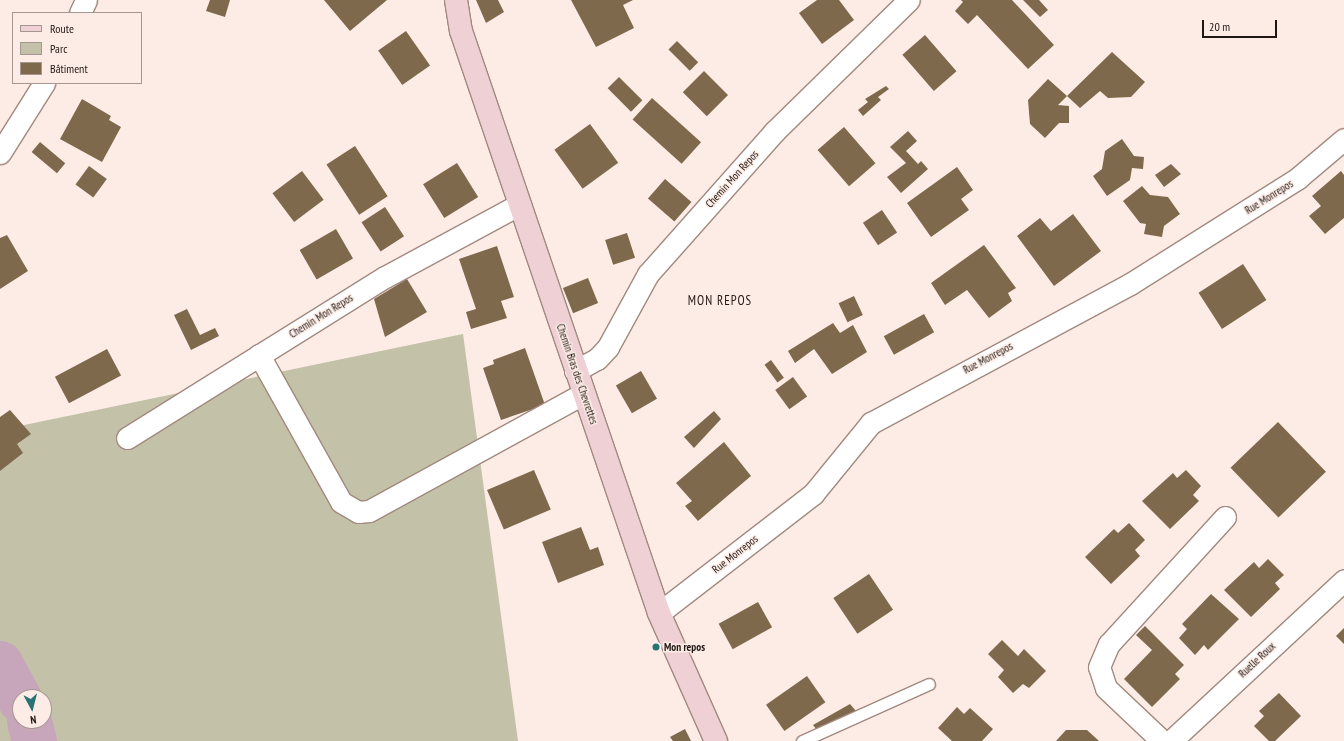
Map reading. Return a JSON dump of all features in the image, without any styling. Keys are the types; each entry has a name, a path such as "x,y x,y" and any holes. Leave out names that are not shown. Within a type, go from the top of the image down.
{"main road":[{"name":"Chemin Bras des Chevrettes","path":"456,0 461,31 583,394 660,613 716,741"}],"street":[{"path":"80,12 86,0"},
{"name":"Chemin Mon Repos","path":"575,371 597,359 608,347 648,274 774,131 909,0"},
{"path":"0,153 43,84"},
{"name":"Rue Monrepos","path":"660,613 813,494 871,423 1130,284 1298,178 1344,139"},
{"name":"Chemin Mon Repos","path":"127,438 385,277 520,204"},
{"path":"259,355 341,502 358,512 369,511 583,394"},
{"path":"1162,741 1106,688 1099,667 1109,644 1225,517"},
{"name":"Ruelle Roux","path":"1170,741 1344,580"}],"lane":[{"path":"802,741 929,684"}],"green space":[{"path":"463,334 518,741 0,741 0,430"}],"building":[{"path":"210,0 230,0 225,17 206,11"},
{"path":"324,0 387,0 350,31"},
{"path":"476,0 498,0 504,12 486,23"},
{"path":"571,0 633,0 623,5 634,28 596,47"},
{"path":"817,0 839,0 854,20 822,44 799,13"},
{"path":"961,0 1012,0 1054,45 1028,69 977,15 968,24 955,11 963,2"},
{"path":"1023,0 1039,0 1048,10 1040,17"},
{"path":"406,31 430,65 402,85 378,51"},
{"path":"925,35 956,71 934,91 902,55"},
{"path":"677,41 698,62 690,71 669,49"},
{"path":"1112,52 1145,82 1131,97 1108,98 1100,91 1080,108 1067,96"},
{"path":"704,71 728,95 707,116 683,92"},
{"path":"619,77 642,100 631,112 608,88"},
{"path":"1048,79 1067,96 1058,105 1069,106 1069,123 1059,123 1045,138 1030,124 1028,100"},
{"path":"886,86 889,89 878,97 881,100 863,116 858,110 868,102 865,99"},
{"path":"652,98 701,142 682,164 633,120"},
{"path":"82,99 111,116 109,120 121,127 102,162 60,139"},
{"path":"590,124 618,163 583,189 554,150"},
{"path":"844,127 875,163 849,186 818,150"},
{"path":"908,131 917,141 906,151 918,164 921,161 928,169 901,193 887,177 906,163 890,147"},
{"path":"1122,139 1134,156 1144,157 1143,169 1132,168 1130,180 1107,196 1093,176 1102,169 1105,151"},
{"path":"40,142 65,163 57,173 32,152"},
{"path":"355,146 388,196 359,215 326,165"},
{"path":"457,163 478,197 444,218 423,184"},
{"path":"1171,164 1181,174 1164,187 1155,175"},
{"path":"89,166 107,179 93,198 75,185"},
{"path":"957,167 973,190 961,199 969,210 931,237 907,203"},
{"path":"302,171 324,200 294,222 272,193"},
{"path":"1341,171 1344,175 1344,218 1325,234 1309,216 1321,206 1312,196"},
{"path":"665,179 691,202 674,222 648,199"},
{"path":"1142,186 1150,195 1168,197 1180,214 1164,226 1162,237 1144,234 1146,224 1140,223 1123,201"},
{"path":"385,207 404,236 381,252 362,222"},
{"path":"882,210 897,232 878,245 863,223"},
{"path":"1073,214 1101,251 1054,286 1017,236 1040,218 1051,231"},
{"path":"336,229 353,258 317,279 300,250"},
{"path":"627,233 635,258 613,265 605,240"},
{"path":"7,235 28,271 0,289 0,238"},
{"path":"984,245 1016,288 1008,293 1012,301 989,318 967,290 945,305 931,283"},
{"path":"497,246 514,297 501,301 507,318 471,329 466,312 476,309 459,259"},
{"path":"1243,264 1266,300 1222,329 1199,293"},
{"path":"588,278 598,303 573,313 563,288"},
{"path":"407,279 427,312 385,337 374,299"},
{"path":"854,296 863,315 847,322 839,303"},
{"path":"187,309 200,335 215,328 219,336 191,350 174,315"},
{"path":"924,314 934,332 894,355 884,336"},
{"path":"833,323 840,333 853,325 867,352 832,374 814,349 795,363 788,351"},
{"path":"525,348 545,405 501,420 483,368 494,364 493,360"},
{"path":"107,349 121,375 69,403 55,377"},
{"path":"771,360 784,378 777,383 765,365"},
{"path":"641,371 657,399 632,413 616,386"},
{"path":"793,377 807,396 789,409 775,390"},
{"path":"10,410 31,434 17,444 23,453 0,471 0,417"},
{"path":"714,411 721,419 694,448 684,437"},
{"path":"1278,422 1326,472 1278,517 1231,468"},
{"path":"724,442 751,476 698,521 685,506 692,501 676,483"},
{"path":"534,470 551,510 504,530 487,490"},
{"path":"1186,470 1201,486 1193,495 1199,501 1170,529 1142,501 1173,473 1177,478"},
{"path":"1129,523 1145,540 1135,550 1140,556 1111,584 1085,557 1114,529 1118,533"},
{"path":"581,527 590,550 598,547 604,565 558,583 542,542"},
{"path":"1268,559 1284,575 1275,583 1280,589 1251,617 1224,590 1254,562 1259,568"},
{"path":"869,574 893,610 857,634 833,598"},
{"path":"1211,594 1239,619 1208,650 1204,645 1195,655 1179,638 1187,629 1182,624"},
{"path":"758,602 772,627 733,649 719,624"},
{"path":"1145,626 1184,665 1175,674 1180,679 1152,707 1124,679 1152,650 1136,635"},
{"path":"1344,628 1344,644 1336,636"},
{"path":"1002,640 1018,656 1024,649 1046,671 1029,688 1023,684 1013,693 998,677 1004,670 988,654"},
{"path":"807,676 825,702 784,731 766,705"},
{"path":"1279,693 1301,716 1275,741 1269,741 1254,726 1264,716 1259,711"},
{"path":"850,704 856,711 817,730 813,725"},
{"path":"957,707 964,714 970,708 993,729 982,741 952,741 938,728"},
{"path":"685,729 691,741 673,741 670,737"},
{"path":"1066,730 1087,730 1099,741 1056,741"}],"waterway":[{"path":"0,663 14,689"},
{"path":"31,729 34,741"}],"place":[{"name":"Mon repos","path":"656,647"}],"district":[{"name":"MON REPOS","path":"720,301"}]}
